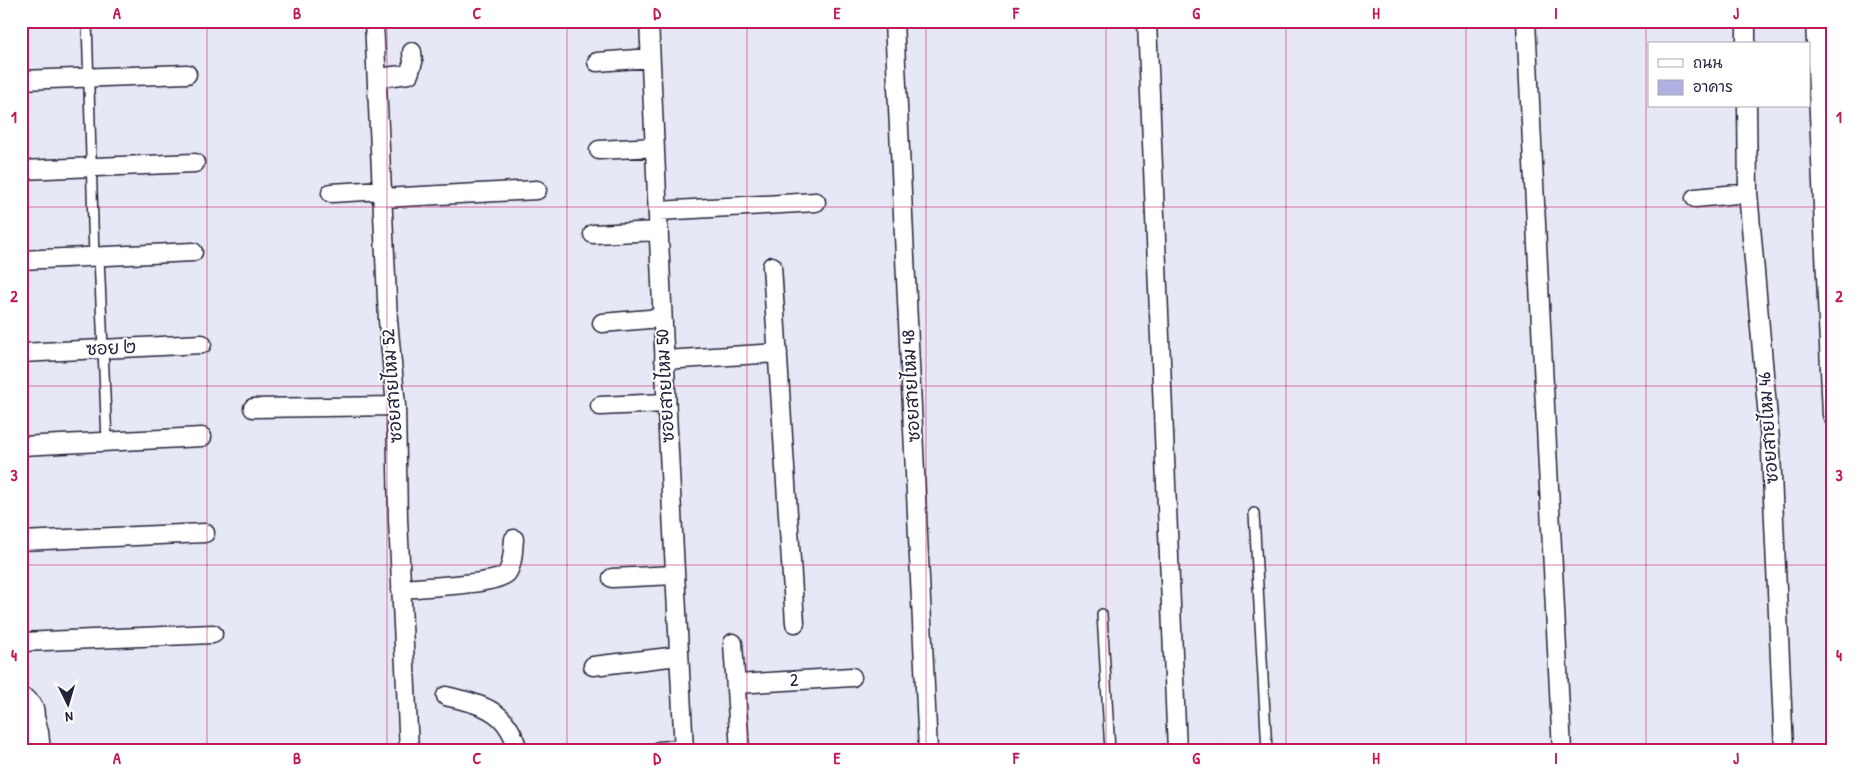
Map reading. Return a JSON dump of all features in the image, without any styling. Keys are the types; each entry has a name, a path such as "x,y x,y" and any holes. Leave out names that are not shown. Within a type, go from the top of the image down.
{"street":[{"name":"ซอยสายไหม 52","path":"374,21 388,320 396,406 398,519 409,751"},
{"name":"ซอยสายไหม 50","path":"649,21 665,403 684,750"},
{"name":"ซอยสายไหม 48","path":"894,21 928,751"},
{"path":"1147,21 1177,751"},
{"path":"1526,21 1562,751"},
{"path":"1746,21 1746,42"},
{"path":"1815,21 1832,415"},
{"path":"378,78 409,74 413,62 412,52"},
{"path":"597,62 650,58"},
{"path":"21,80 187,74"},
{"name":"ซอยสายไหม 46","path":"1747,108 1748,193 1771,452 1784,751"},
{"path":"600,150 655,147"},
{"path":"21,170 195,163"},
{"path":"331,193 383,194 537,190"},
{"path":"1696,198 1748,193"},
{"path":"658,211 816,202"},
{"path":"594,234 659,230"},
{"path":"21,260 193,252"},
{"path":"772,266 795,623"},
{"path":"602,322 661,318"},
{"name":"ซอย ๒","path":"21,353 202,344"},
{"path":"664,360 778,353"},
{"path":"600,406 665,403"},
{"path":"253,408 396,406"},
{"path":"21,446 202,437"},
{"path":"21,540 205,533"},
{"path":"401,589 483,582 500,578 507,572 511,563 514,539"},
{"path":"612,578 675,575"},
{"path":"21,642 212,634"},
{"path":"733,643 740,751"},
{"path":"593,666 678,656"},
{"name":"2","path":"736,684 852,677"},
{"path":"446,696 481,705 497,715 514,737 518,751"},
{"path":"21,697 28,699 33,704 26,725 23,751"},
{"path":"26,725 39,732 41,751"},
{"path":"659,751 684,750"}],"lane":[{"path":"87,21 91,167 107,441"},
{"path":"1254,513 1267,751"},
{"path":"1102,614 1110,751"}],"building":[{"path":"1232,745 1233,751 1192,751 1192,747"}]}
